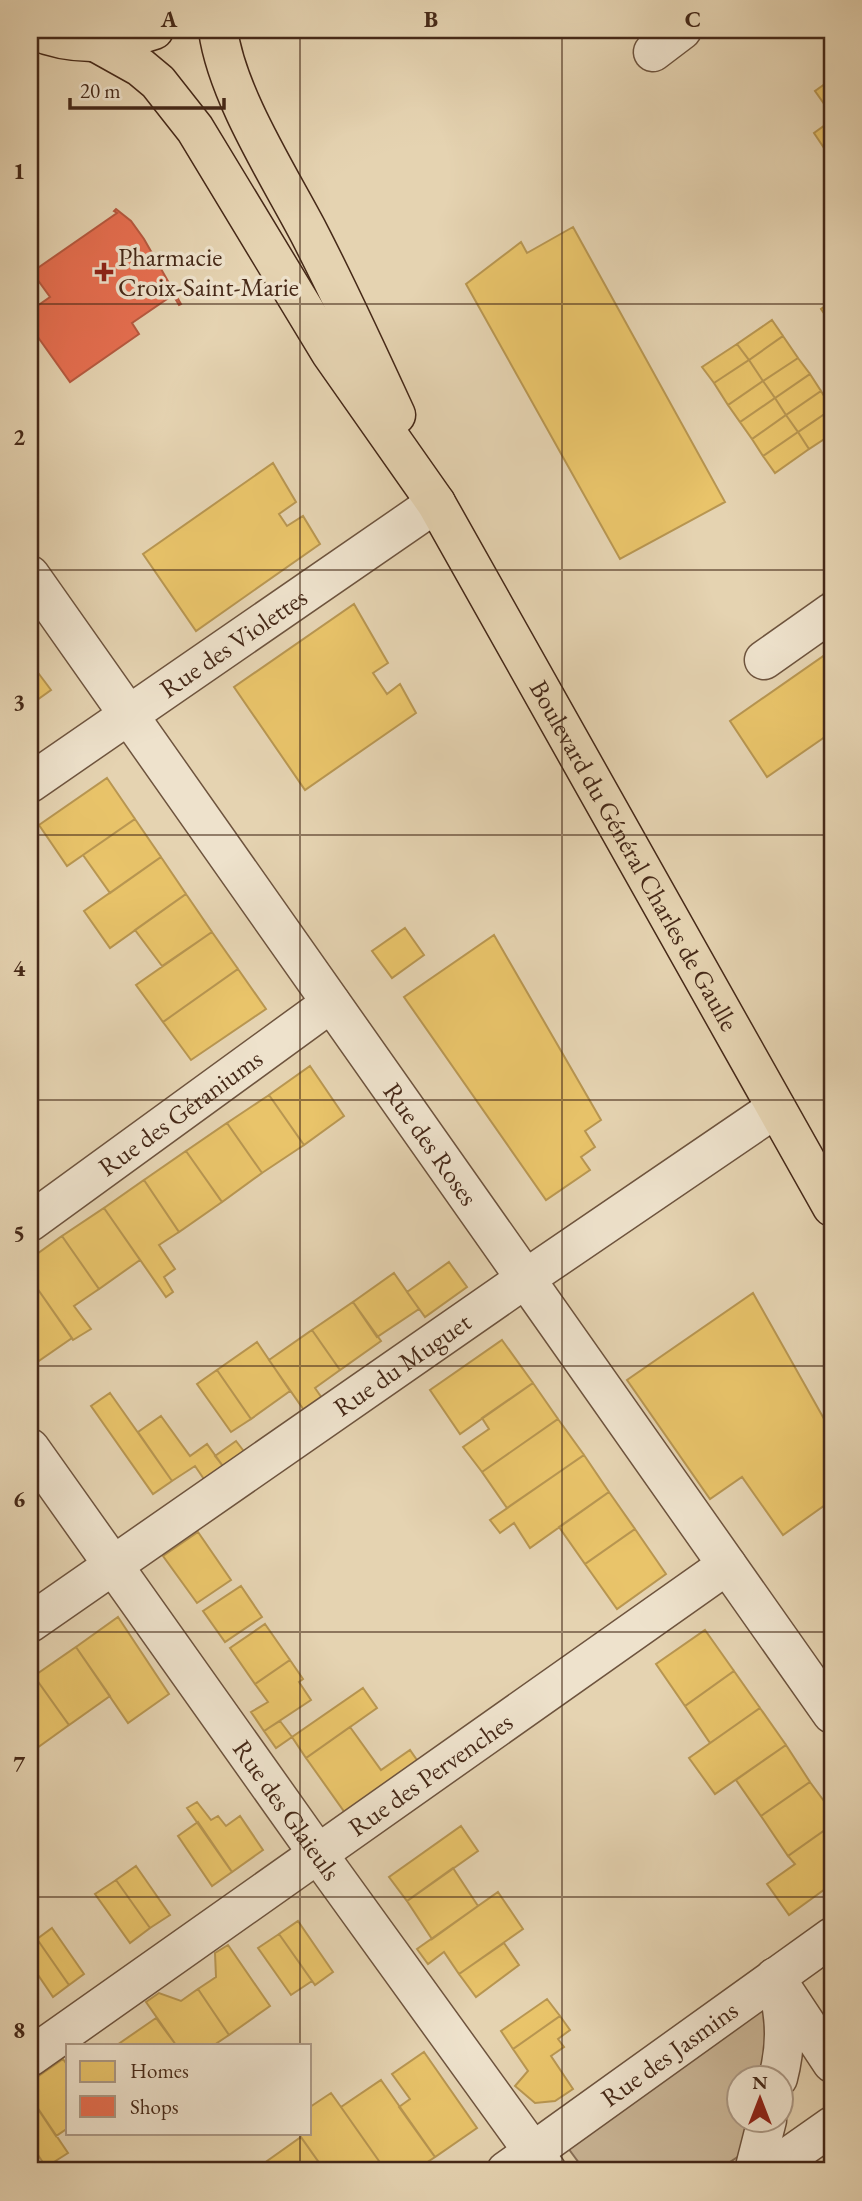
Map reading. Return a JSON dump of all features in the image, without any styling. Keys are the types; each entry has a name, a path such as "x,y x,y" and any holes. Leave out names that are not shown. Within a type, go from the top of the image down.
{"main road":[{"path":"33,30 56,38 97,43 118,41 154,30"},
{"name":"Boulevard du Général Charles de Gaulle","path":"218,30 221,50 242,106 335,281 436,503 832,1207"},
{"name":"Boulevard du Général Charles de Gaulle","path":"97,43 140,67 174,100 195,129 330,352 436,503"}],"street":[{"name":"Rue des Violettes","path":"30,783 436,503"},
{"name":"Rue des Roses","path":"30,575 832,1714"},
{"path":"764,660 832,612"},
{"name":"Rue des Géraniums","path":"30,1222 331,1003"},
{"name":"Rue du Muguet","path":"30,1623 776,1108"},
{"name":"Rue des Glaieuls","path":"30,1448 317,1854 529,2165"},
{"name":"Rue des Pervenches","path":"30,2057 727,1565"},
{"name":"Rue des Jasmins","path":"529,2165 775,1977 832,1937"},
{"path":"775,1977 832,2063"},
{"path":"775,1977 784,2014 782,2064"},
{"path":"768,2171 832,2126"},
{"path":"754,2171 763,2134"}],"shaded area":[{"path":"764,2007 775,2028 765,2064 726,2064 726,2134 745,2134 739,2156 716,2171 585,2171 568,2148"}],"building: Homes":[{"path":"832,79 832,115 815,91"},
{"path":"832,120 832,160 814,133"},
{"path":"573,227 725,502 620,559 466,284 521,242 527,253"},
{"path":"832,301 832,325 821,309"},
{"path":"772,320 783,336 749,360 737,344"},
{"path":"783,336 798,358 763,381 749,360"},
{"path":"737,344 749,360 714,383 702,367"},
{"path":"798,358 810,374 775,398 763,381"},
{"path":"749,360 763,381 728,405 714,383"},
{"path":"810,374 821,391 786,415 775,398"},
{"path":"763,381 775,398 740,422 728,405"},
{"path":"821,391 832,409 798,432 786,415"},
{"path":"775,398 786,415 752,439 740,422"},
{"path":"832,409 832,434 809,449 798,432"},
{"path":"786,415 798,432 763,456 752,439"},
{"path":"798,432 809,449 775,473 763,456"},
{"path":"273,463 296,502 279,514 287,526 303,516 320,544 196,631 143,554"},
{"path":"354,604 388,663 373,673 387,694 400,684 416,713 305,790 234,687"},
{"path":"832,650 832,732 767,777 730,721"},
{"path":"39,674 51,690 30,705 30,680"},
{"path":"107,778 135,819 67,866 39,825"},
{"path":"135,819 161,857 110,893 83,855"},
{"path":"161,857 186,894 110,948 84,911"},
{"path":"186,894 212,932 162,966 135,930"},
{"path":"405,928 424,955 392,978 372,951"},
{"path":"212,932 238,969 163,1022 136,985"},
{"path":"494,935 601,1120 585,1131 595,1147 581,1157 590,1170 546,1200 404,997"},
{"path":"238,969 266,1009 191,1060 163,1022"},
{"path":"310,1066 344,1116 304,1145 269,1095"},
{"path":"269,1095 304,1145 262,1173 227,1123"},
{"path":"227,1123 262,1173 222,1202 186,1151"},
{"path":"186,1151 222,1202 179,1232 144,1180"},
{"path":"144,1180 179,1232 159,1245 175,1269 164,1277 173,1292 166,1297 104,1208"},
{"path":"104,1208 140,1260 99,1289 62,1236"},
{"path":"62,1236 99,1289 74,1306 91,1329 73,1340 30,1278 30,1259"},
{"path":"449,1262 467,1287 425,1317 407,1292"},
{"path":"394,1273 419,1309 377,1337 353,1302"},
{"path":"30,1278 72,1338 30,1367"},
{"path":"753,1293 832,1433 832,1500 783,1535 742,1477 710,1499 627,1380"},
{"path":"353,1302 381,1341 340,1370 312,1330"},
{"path":"312,1330 340,1370 315,1388 324,1401 306,1413 269,1360"},
{"path":"502,1340 533,1383 460,1434 430,1390"},
{"path":"257,1342 290,1391 251,1419 217,1370"},
{"path":"217,1370 251,1419 231,1432 197,1384"},
{"path":"533,1383 558,1419 482,1472 463,1447 489,1429 482,1418"},
{"path":"110,1393 172,1481 153,1494 91,1406"},
{"path":"161,1416 190,1456 207,1444 225,1469 206,1482 195,1466 172,1481 138,1432"},
{"path":"558,1419 584,1455 507,1508 482,1472"},
{"path":"236,1441 246,1454 225,1469 215,1456"},
{"path":"584,1455 609,1492 530,1548 514,1523 500,1533 490,1520"},
{"path":"609,1492 635,1529 585,1564 559,1527"},
{"path":"635,1529 666,1574 617,1609 585,1564"},
{"path":"198,1532 231,1580 197,1603 163,1556"},
{"path":"241,1586 262,1617 225,1642 203,1611"},
{"path":"118,1617 169,1694 128,1723 76,1647"},
{"path":"265,1624 290,1660 255,1684 230,1648"},
{"path":"705,1630 734,1671 685,1706 656,1664"},
{"path":"76,1647 110,1696 69,1725 34,1676"},
{"path":"290,1660 303,1679 299,1682 311,1700 264,1731 251,1712 268,1702 255,1684"},
{"path":"734,1671 760,1708 710,1743 685,1706"},
{"path":"34,1676 69,1725 30,1753 30,1680"},
{"path":"363,1688 377,1708 306,1758 292,1737"},
{"path":"760,1708 786,1745 715,1794 689,1758"},
{"path":"280,1721 292,1737 276,1748 264,1731"},
{"path":"350,1727 381,1770 410,1750 421,1766 348,1817 306,1758"},
{"path":"786,1745 810,1782 761,1816 736,1780"},
{"path":"810,1782 832,1812 832,1825 788,1856 761,1816"},
{"path":"197,1802 211,1820 218,1816 226,1826 240,1816 263,1850 232,1872 187,1808"},
{"path":"198,1822 232,1872 212,1886 178,1836"},
{"path":"832,1825 832,1884 789,1915 767,1884 795,1864 788,1856"},
{"path":"461,1826 478,1851 407,1901 389,1877"},
{"path":"136,1866 170,1915 150,1928 116,1880"},
{"path":"453,1868 478,1906 432,1939 407,1901"},
{"path":"116,1880 150,1928 130,1943 95,1894"},
{"path":"498,1892 523,1929 459,1974 444,1952 428,1964 417,1949"},
{"path":"298,1921 333,1972 315,1985 279,1934"},
{"path":"52,1928 84,1974 69,1985 37,1939"},
{"path":"279,1934 312,1981 291,1995 258,1948"},
{"path":"37,1939 69,1985 53,1997 30,1963 30,1943"},
{"path":"504,1943 519,1965 476,1997 459,1974"},
{"path":"228,1945 270,2006 229,2035 198,1989 216,1977 215,1953"},
{"path":"198,1989 229,2035 216,2044 175,2044 146,2002 159,1993 181,2001"},
{"path":"547,1999 560,2016 513,2049 501,2031"},
{"path":"560,2016 570,2030 558,2039 564,2047 551,2056 573,2089 555,2101 535,2103 515,2086 528,2071 513,2049"},
{"path":"156,2018 175,2044 118,2044"},
{"path":"424,2052 477,2128 435,2157 399,2107 410,2099 392,2074"},
{"path":"63,2059 66,2063 66,2129 56,2136 30,2097 30,2082"},
{"path":"381,2080 435,2157 414,2171 386,2171 341,2107"},
{"path":"331,2093 386,2171 325,2171 299,2134 312,2134 312,2106"},
{"path":"37,2107 68,2153 46,2167 30,2143 30,2111"},
{"path":"301,2137 325,2171 263,2171 260,2166"}],"building: Shops":[{"path":"116,209 131,221 144,239 181,304 179,305 173,295 132,323 139,334 70,382 30,326 30,311 50,297 32,272 117,213 114,211"}],"place":[{"name":"Pharmacie Croix-Saint-Marie","path":"104,272"}]}
